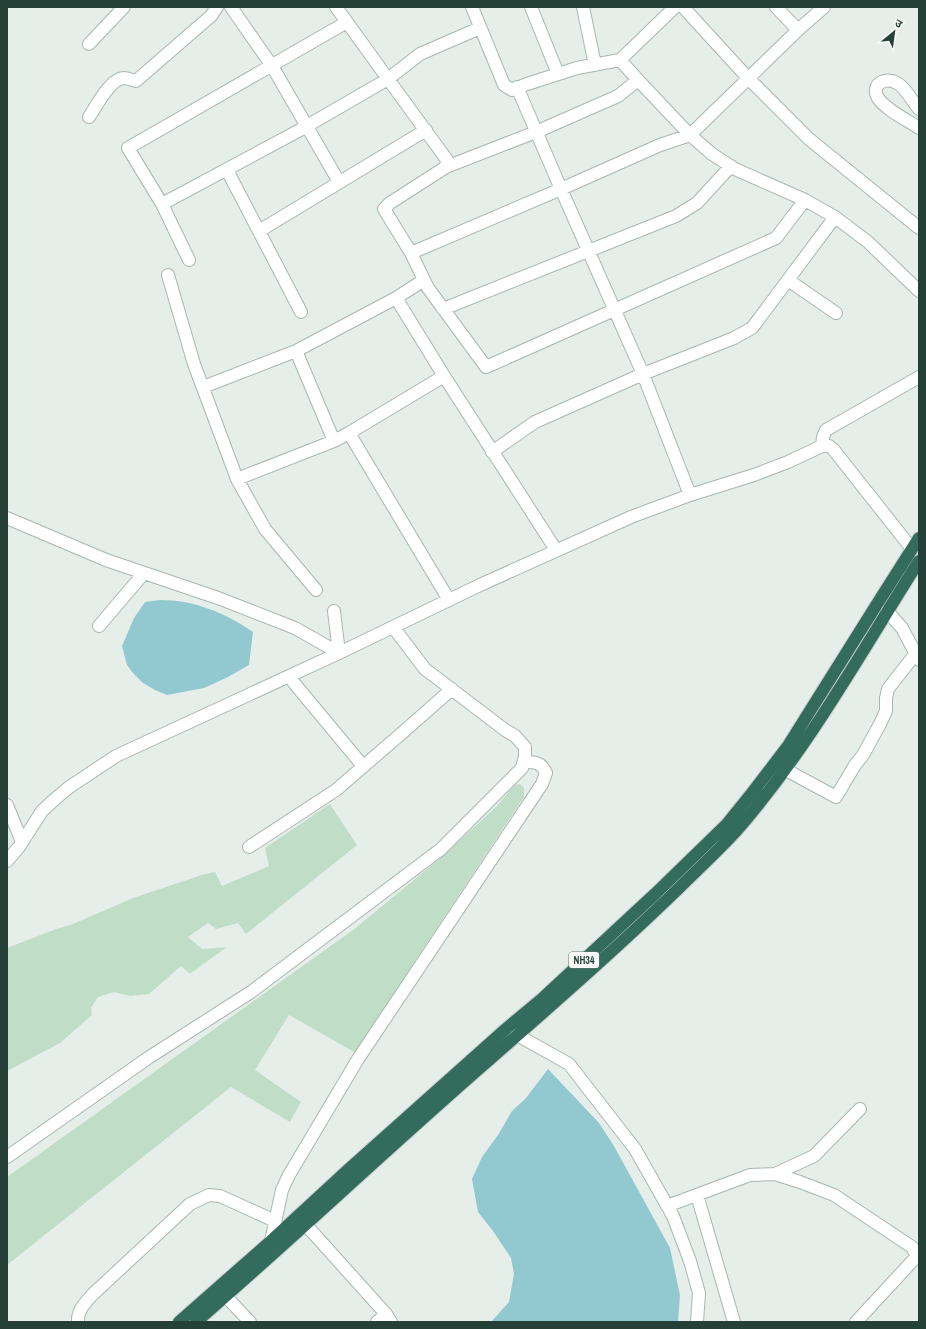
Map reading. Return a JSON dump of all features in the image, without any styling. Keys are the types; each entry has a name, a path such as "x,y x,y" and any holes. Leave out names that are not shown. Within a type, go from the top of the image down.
{"highway":[{"name":"NH34","path":"179,1322 222,1292 306,1225 441,1102 512,1032 543,998 727,824 793,740 919,538"},
{"name":"NH34","path":"196,1322 222,1292 271,1241 348,1170 636,930 736,832 786,770 835,697 919,561"}],"street":[{"path":"89,44 124,7"},
{"path":"89,117 111,84 118,79 125,78 136,80 211,16 217,7"},
{"path":"231,7 272,66 339,182"},
{"path":"336,7 448,160 446,168"},
{"path":"472,7 504,85 512,90 577,68 620,60 675,7"},
{"path":"531,7 558,74"},
{"path":"583,7 595,65"},
{"path":"683,7 748,78 809,138 919,228"},
{"path":"776,7 798,30"},
{"path":"411,253 561,189 660,144 690,135 798,30 824,7"},
{"path":"189,260 162,204 128,148 347,22"},
{"path":"162,204 227,170 388,79 420,54 480,28"},
{"path":"620,60 690,135 712,154 731,166 805,200 835,217 868,242 919,291"},
{"path":"638,80 618,96 536,132 446,168 390,203 384,209 411,253 424,280 443,309 486,367 776,238 805,200"},
{"path":"919,109 902,86 896,82 885,80 877,87 876,94 881,101 898,115 919,128"},
{"path":"517,88 616,310 643,374 690,495"},
{"path":"259,231 426,130"},
{"path":"443,309 676,216 697,203 731,166"},
{"path":"227,170 300,312"},
{"path":"492,452 535,422 643,374 734,338 752,328 835,217"},
{"path":"168,275 194,364 236,479 265,529 316,590"},
{"path":"202,387 296,351 396,298 424,280"},
{"path":"788,280 836,313"},
{"path":"396,298 492,452 556,550"},
{"path":"296,351 334,441"},
{"path":"236,479 349,434 444,376"},
{"path":"822,446 823,437 826,430 919,377"},
{"path":"349,434 449,600"},
{"path":"7,861 22,842 42,811 54,799 116,756 290,676 556,550 631,517 690,495 754,475 788,462 822,446 829,446 833,449 912,549"},
{"path":"7,518 106,560 218,598 295,628 339,653"},
{"path":"99,626 144,573"},
{"path":"334,611 339,653"},
{"path":"775,764 836,797 855,765 863,755 880,724 886,711 888,689 917,657 902,628 887,611"},
{"path":"7,1157 148,1058 251,992 441,849 522,768 525,747 515,736 505,730 426,669 393,627"},
{"path":"290,676 294,683 364,766"},
{"path":"249,847 336,790 452,689"},
{"path":"271,1241 282,1190 289,1175 358,1059 542,784 546,773 543,766 535,762 524,762"},
{"path":"7,805 22,842"},
{"path":"512,1032 569,1064 635,1148 673,1216 690,1261 699,1293 697,1322"},
{"path":"775,1174 814,1156 860,1110"},
{"path":"667,1206 750,1175 775,1174 834,1195 912,1246 918,1257 856,1322"},
{"path":"78,1322 77,1317 81,1308 93,1294 190,1204 209,1195 220,1196 275,1221"},
{"path":"697,1196 734,1322"},
{"path":"306,1225 384,1319"},
{"path":"222,1292 250,1322"}],"green space":[{"path":"520,784 524,788 524,797 356,1053 289,1015 255,1070 301,1102 290,1122 231,1087 7,1265 7,1177 353,930 443,856 495,808 515,785"},
{"path":"330,804 357,845 246,934 238,923 216,929 208,923 188,937 202,949 227,947 190,974 181,966 149,994 130,996 114,992 98,997 91,1008 92,1015 60,1043 7,1071 7,948 73,924 133,898 205,874 215,872 222,886 269,866 265,848"}],"water":[{"path":"160,600 185,602 209,609 232,619 253,632 249,665 204,688 167,695 143,683 127,665 122,646 134,618 145,602"},
{"path":"548,1069 599,1123 614,1146 670,1248 680,1295 678,1322 491,1322 509,1302 514,1274 511,1258 478,1212 472,1179 482,1157 498,1135 512,1111 526,1098"}]}
